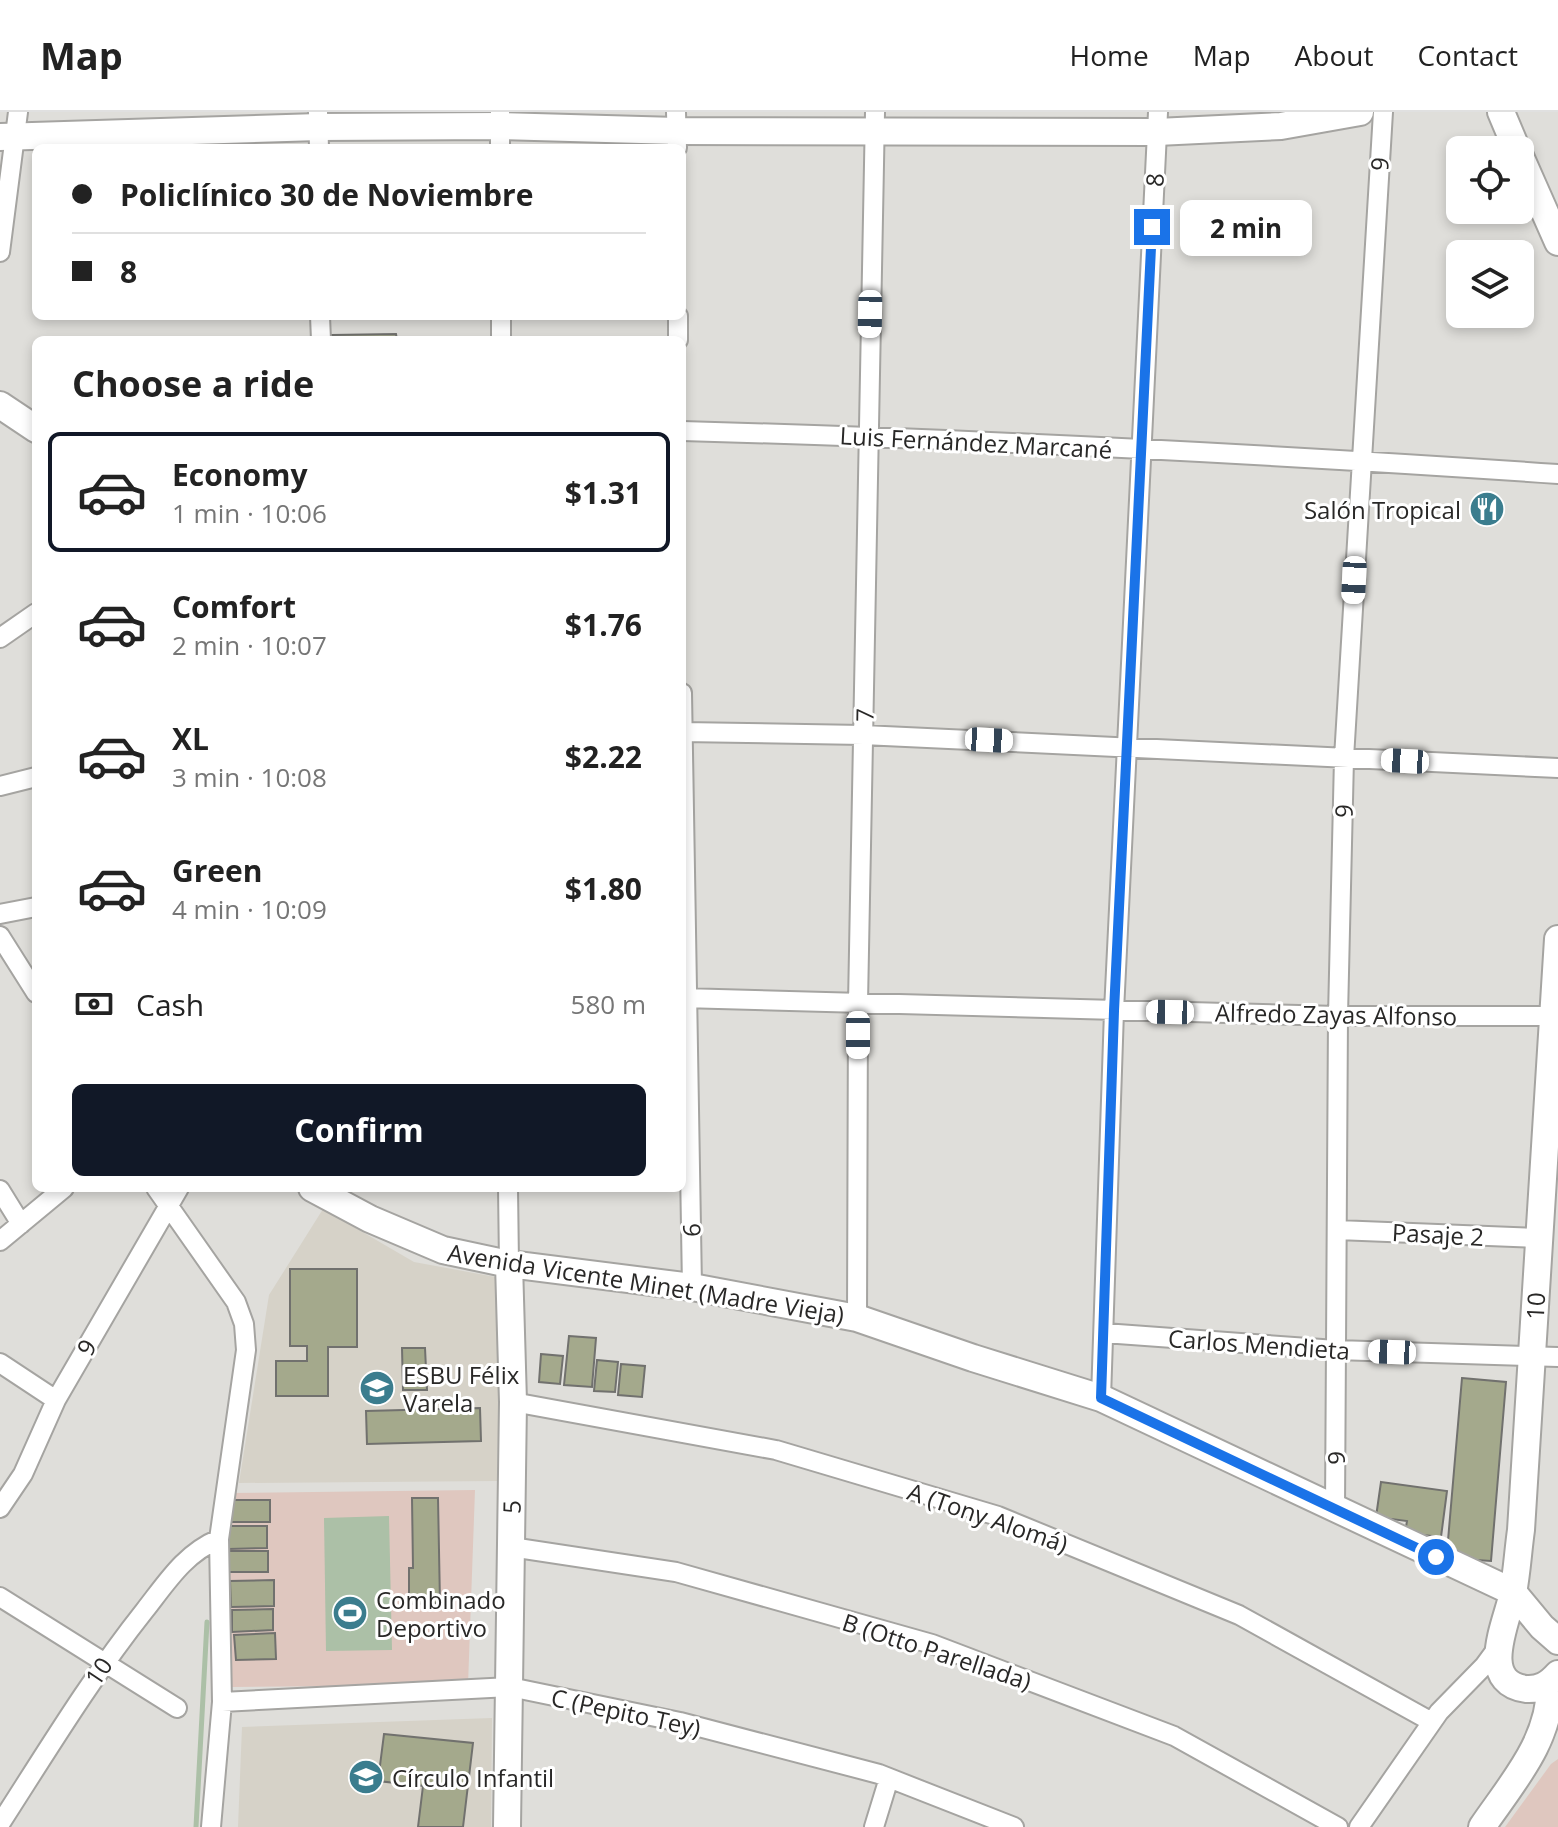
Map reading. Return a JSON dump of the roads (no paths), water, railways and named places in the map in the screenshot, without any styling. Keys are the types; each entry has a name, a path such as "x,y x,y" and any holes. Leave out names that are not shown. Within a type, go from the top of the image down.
{"main road":[{"path":"11,128 677,130 875,121 1157,122 1281,126 1360,112"},
{"path":"1501,112 1511,136"},
{"path":"1534,188 1557,240"},
{"path":"0,405 32,426"},
{"name":"10","path":"1498,1647 1513,1592 1546,1356 1539,1238 1558,939"},
{"name":"Avenida Vicente Minet (Madre Vieja)","path":"319,1192 370,1219 443,1250 509,1264 692,1287 857,1318 1101,1398 1513,1592"},
{"name":"5","path":"507,1827 513,1402 509,1264"},
{"name":"10","path":"1521,1530 1550,1634"},
{"path":"1513,1592 1550,1634"},
{"name":"10","path":"1498,1647 1508,1632 1525,1625 1550,1634"},
{"path":"1498,1647 1498,1663 1504,1678 1517,1687 1537,1717 1544,1740"},
{"path":"1482,1827 1544,1740 1554,1691 1517,1687"}],"street":[{"name":"9","path":"1335,1510 1338,1016 1344,758 1383,112"},
{"name":"7","path":"857,1318 858,1003 875,121"},
{"name":"8","path":"1101,1398 1114,1011 1157,122"},
{"path":"0,252 11,128"},
{"name":"Luis Fernández Marcané","path":"686,431 1140,449 1558,474"},
{"path":"0,638 32,616"},
{"path":"686,732 863,735 1558,768"},
{"path":"0,786 32,778"},
{"path":"0,914 32,908"},
{"path":"0,936 32,987"},
{"name":"Alfredo Zayas Alfonso","path":"686,998 1338,1016 1555,1016"},
{"name":"6","path":"686,1039 692,1287"},
{"path":"0,1190 21,1224"},
{"path":"0,1241 59,1192"},
{"path":"159,1192 236,1302 244,1324 246,1350 219,1539 222,1702 211,1827"},
{"name":"9","path":"0,1508 23,1474 56,1400 177,1192"},
{"name":"5","path":"508,1192 509,1264"},
{"name":"Pasaje 2","path":"1337,1230 1539,1238"},
{"name":"Carlos Mendieta","path":"1104,1333 1336,1350 1546,1356"},
{"path":"0,1363 56,1400"},
{"name":"A (Tony Alomá)","path":"513,1402 776,1450 998,1516 1239,1615 1432,1722"},
{"name":"10","path":"0,1824 104,1662 184,1561 201,1547 219,1539"},
{"name":"B (Otto Parellada)","path":"511,1547 676,1572 932,1644 1174,1736 1338,1827"},
{"path":"0,1597 177,1708"},
{"name":"10","path":"1359,1827 1432,1722 1498,1647"},
{"name":"C (Pepito Tey)","path":"222,1702 510,1687 680,1722 889,1778 1014,1827"},
{"path":"874,1827 889,1778"}],"waterway":[{"path":"196,1827 207,1622"}],"place":[{"name":"Salón Tropical","path":"1487,509"},
{"name":"ESBU Félix Varela","path":"377,1388"},
{"name":"Combinado Deportivo","path":"350,1613"},
{"name":"Círculo Infantil","path":"366,1777"}]}
